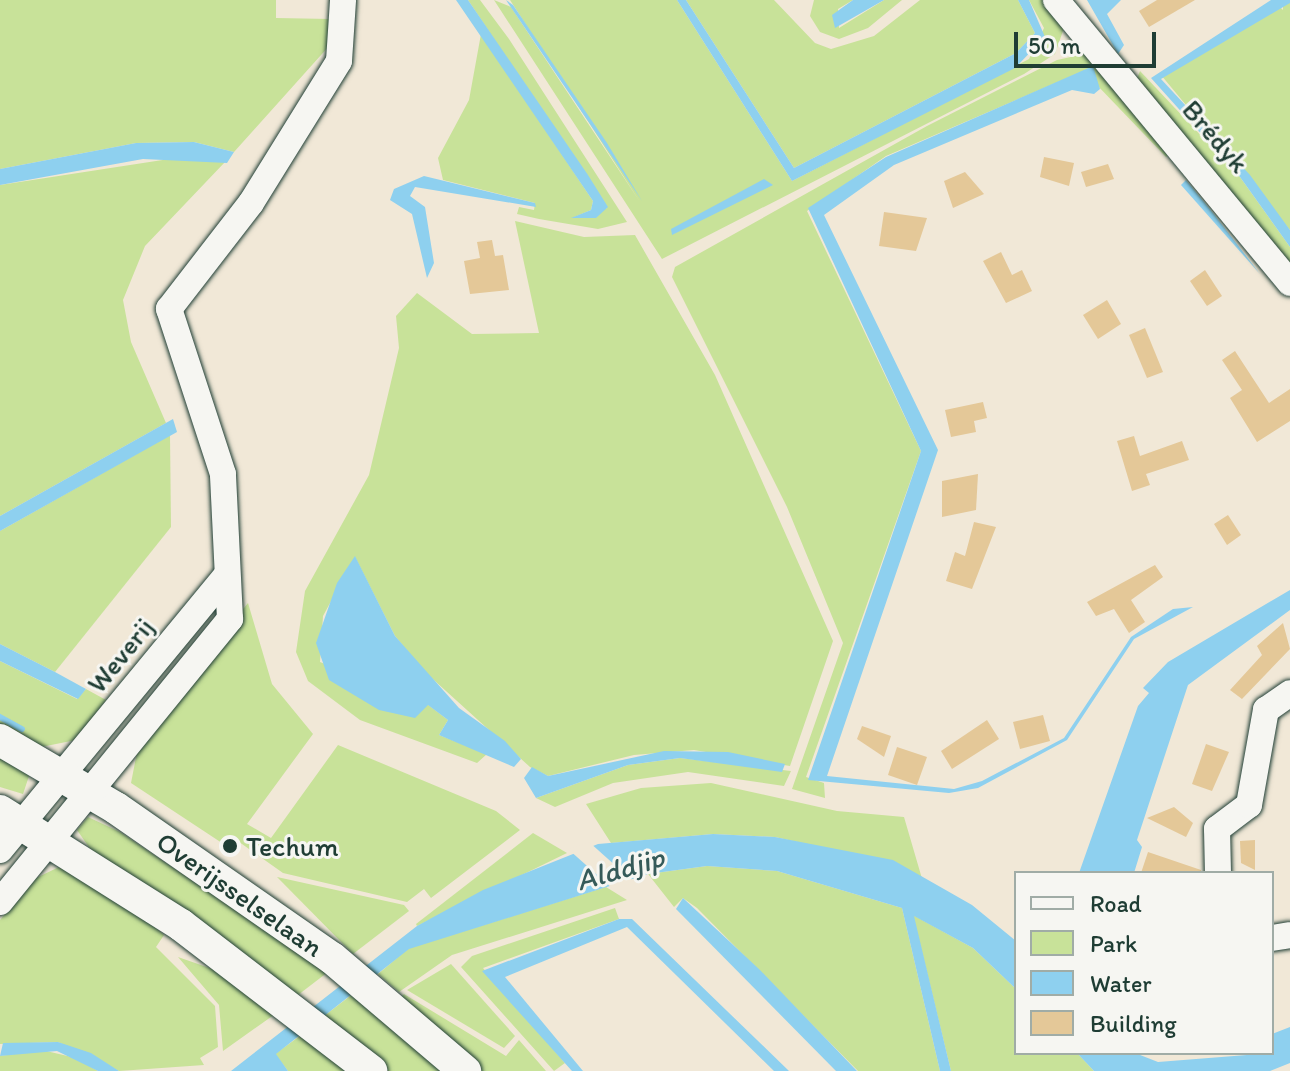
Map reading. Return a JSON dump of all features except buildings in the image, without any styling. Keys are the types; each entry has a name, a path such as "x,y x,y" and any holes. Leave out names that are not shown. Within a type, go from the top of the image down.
{"main road":[{"name":"Overijsselselaan","path":"0,740 92,792 332,958 465,1071"},
{"name":"Overijsselselaan","path":"10,816 52,840 281,998 371,1071"}],"street":[{"path":"0,902 230,619 223,474 169,309 251,203 339,61 343,0"},
{"name":"Brédyk","path":"1056,0 1290,283"},
{"name":"Weverij","path":"0,850 10,816 64,776 227,575"},
{"path":"1218,871 1217,829 1249,805 1266,710 1290,693"}],"green space":[{"path":"0,0 276,0 276,18 331,19 330,45 234,152 194,142 136,143 0,169"},
{"path":"468,0 480,0 509,39 627,222 598,229 517,214 519,207 534,210 535,203 443,180 438,158 469,100 481,34 593,201 591,210 572,218 607,208"},
{"path":"494,0 511,7 640,202 510,0 677,0 792,181 1029,59 1044,28 1029,0 1045,0 1065,25 1055,54 1024,74 662,259"},
{"path":"686,0 774,0 815,43 831,49 874,36 920,0 1018,0 1035,33 1016,53 794,168"},
{"path":"814,0 853,0 838,9 839,28 884,0 902,0 868,28 839,39 820,32 810,16"},
{"path":"1283,2 1290,3 1290,230 1161,75 1278,5 1283,10"},
{"path":"1089,53 1174,149 1166,157 1095,83 1093,67 886,156 807,211 921,451 806,777 824,783 825,798 792,789 843,643 787,507 672,277 675,267 927,126 1057,60"},
{"path":"1140,71 1240,177 1290,247 1290,268 1136,81"},
{"path":"182,157 225,162 145,246 123,300 131,342 166,423 0,516 0,185"},
{"path":"515,221 584,237 635,235 715,375 833,641 790,766 694,750 634,755 548,776 530,767 425,672 395,636 355,557 323,616 320,662 427,704 448,720 439,735 487,754 477,763 360,720 308,681 296,652 305,591 369,475 399,348 396,316 417,293 472,334 539,333"},
{"path":"170,435 171,527 55,672 0,644 0,531"},
{"path":"248,603 272,684 313,734 247,824 271,838 338,745 496,811 520,830 431,898 424,889 407,902 283,873 235,839 228,847 131,783 140,737"},
{"path":"0,661 77,699 86,689 106,700 76,740 36,748 0,728"},
{"path":"0,752 29,776 23,794 0,787"},
{"path":"680,758 791,771 784,786 688,772 613,783 555,807 536,798 628,765"},
{"path":"711,783 837,811 904,817 923,882 878,860 775,837 713,834 611,843 586,804 641,788"},
{"path":"88,817 120,832 328,972 298,995 93,853 77,830"},
{"path":"533,833 567,853 417,926 416,924"},
{"path":"707,866 777,871 902,908 940,1071 858,1071 697,908 683,898 674,907 648,874"},
{"path":"59,867 117,893 164,935 156,947 215,1006 218,1047 200,1058 204,1065 119,1071 58,1042 0,1044 0,920 34,879"},
{"path":"277,877 404,905 409,911 353,954"},
{"path":"606,887 627,900 452,955 399,992 378,974 409,948"},
{"path":"615,908 619,919 483,968 565,1063 554,1071 461,967 472,956"},
{"path":"913,915 973,948 1014,987 1014,1055 1079,1055 1094,1071 951,1071"},
{"path":"178,957 238,978 278,1012 223,1051 219,1005"},
{"path":"451,964 515,1036 504,1048 407,990"},
{"path":"354,993 450,1071 388,1071 324,1016"},
{"path":"404,994 506,1056 519,1040 546,1071 479,1071 399,999"},
{"path":"304,1033 356,1071 288,1071 275,1054"},
{"path":"42,1050 76,1058 98,1071 0,1071 0,1056"}],"water":[{"path":"456,0 468,0 588,175 608,207 596,218 571,218 591,210 593,201"},
{"path":"506,0 513,5 607,143 642,201"},
{"path":"677,0 686,0 794,168 1016,53 1035,33 1018,0 1029,0 1045,37 1015,68 792,181"},
{"path":"853,0 884,0 835,28 832,15"},
{"path":"1087,0 1121,0 1107,14 1124,45 1118,54"},
{"path":"1271,0 1290,0 1290,3 1161,79 1250,175 1290,230 1290,247 1240,177 1151,78"},
{"path":"1093,66 1100,89 1094,94 1072,90 894,165 824,215 938,450 827,776 954,789 982,781 1064,738 1131,637 1173,609 1193,607 1134,639 1067,740 978,788 949,793 808,780 921,451 808,208 886,157"},
{"path":"194,142 234,152 227,163 143,159 0,185 0,169 136,143"},
{"path":"424,176 535,203 536,207 415,187 410,196 425,207 434,263 427,278 412,214 390,200 394,189"},
{"path":"764,179 773,185 672,235 671,229"},
{"path":"1186,180 1213,213 1260,274 1181,185"},
{"path":"173,419 177,432 0,531 0,516"},
{"path":"355,556 395,636 459,708 505,741 521,759 514,767 439,735 448,720 428,705 415,718 379,710 329,680 316,643 337,583"},
{"path":"1290,590 1290,610 1188,685 1137,840 1142,847 1135,871 1080,871 1138,706 1149,693 1143,688 1168,662"},
{"path":"0,644 86,689 78,699 0,661"},
{"path":"664,751 728,752 785,764 782,772 680,758 628,765 536,798 524,778 532,767 548,776"},
{"name":"Alddjip","path":"713,834 775,837 893,860 972,905 1014,939 1014,987 973,948 914,916 951,1071 940,1071 902,908 777,871 707,866 648,874 409,949 276,1054 288,1071 231,1071 417,926 483,890 598,844"},
{"path":"683,898 760,970 857,1071 836,1071 676,909"},
{"path":"619,919 632,919 789,1071 774,1071 627,927 505,977 583,1071 572,1071 482,971"},
{"path":"1290,1027 1290,1063 1270,1071 1094,1071 1079,1055 1140,1055 1158,1062 1274,1055 1274,1033"},
{"path":"58,1042 91,1053 119,1071 98,1071 57,1051 0,1056 3,1043"}],"pier":[{"path":"589,842 635,883 613,889 568,849"}],"waterway":[{"path":"0,717 22,729"}],"place":[{"name":"Techum","path":"230,846"}]}
